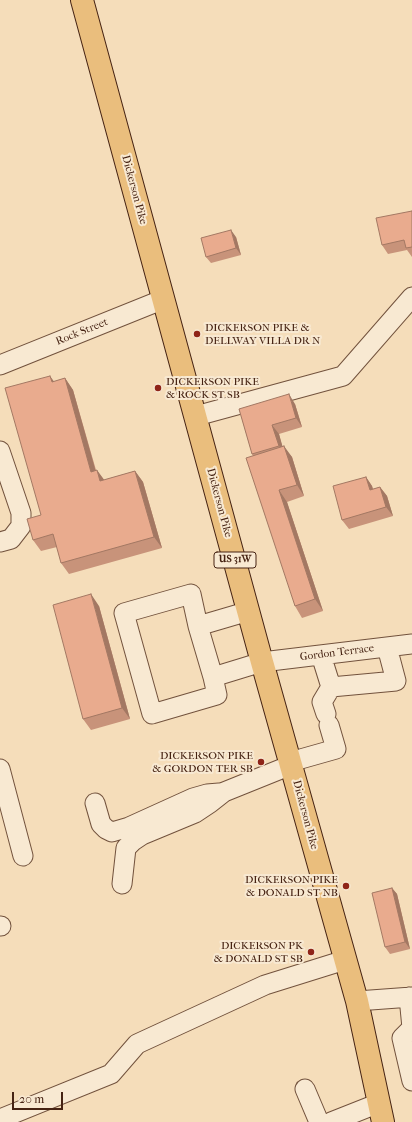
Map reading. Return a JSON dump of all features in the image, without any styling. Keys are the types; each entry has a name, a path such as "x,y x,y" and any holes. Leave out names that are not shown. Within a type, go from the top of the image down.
{"main road":[{"name":"Dickerson Pike","path":"82,0 262,662 357,1001 381,1113"}],"street":[{"path":"196,416 343,376 412,297"},
{"name":"Rock Street","path":"0,365 164,299"},
{"path":"0,451 21,512 20,526 11,539 0,542"},
{"path":"190,594 212,677 217,695 152,714 124,613 190,594"},
{"path":"198,626 249,611"},
{"name":"Gordon Terrace","path":"212,677 262,662 412,644"},
{"path":"331,687 396,681 387,647"},
{"path":"122,884 126,848 142,835 195,813 224,792 291,764 336,749 322,702 331,687 321,655"},
{"path":"0,769 23,856"},
{"path":"95,803 101,824 112,832 129,827 194,798 207,794 224,792"},
{"path":"0,1119 112,1074 137,1044 265,985 345,960"},
{"path":"357,1001 411,997 412,1028 402,1038 412,1081"},
{"path":"305,1089 319,1122"},
{"path":"330,1122 381,1113"}],"building":[{"path":"412,211 412,247 406,248 404,240 382,245 376,218"},
{"path":"231,230 236,248 206,257 201,238"},
{"path":"50,376 52,382 65,378 91,472 97,470 100,481 135,471 154,537 61,563 53,534 33,540 27,519 41,515 5,388"},
{"path":"289,394 296,418 272,425 279,446 252,454 239,409"},
{"path":"284,446 297,485 279,490 315,599 295,606 246,458"},
{"path":"366,477 370,490 380,487 386,507 342,520 333,486"},
{"path":"91,594 122,708 83,719 53,605"},
{"path":"392,888 405,942 385,947 372,893"}],"place":[{"name":"DICKERSON PIKE & DELLWAY VILLA DR N","path":"197,334"},
{"name":"DICKERSON PIKE & ROCK ST SB","path":"158,388"},
{"name":"DICKERSON PIKE & GORDON TER SB","path":"261,762"},
{"name":"DICKERSON PIKE & DONALD ST NB","path":"346,886"},
{"name":"DICKERSON PK & DONALD ST SB","path":"311,952"}]}
